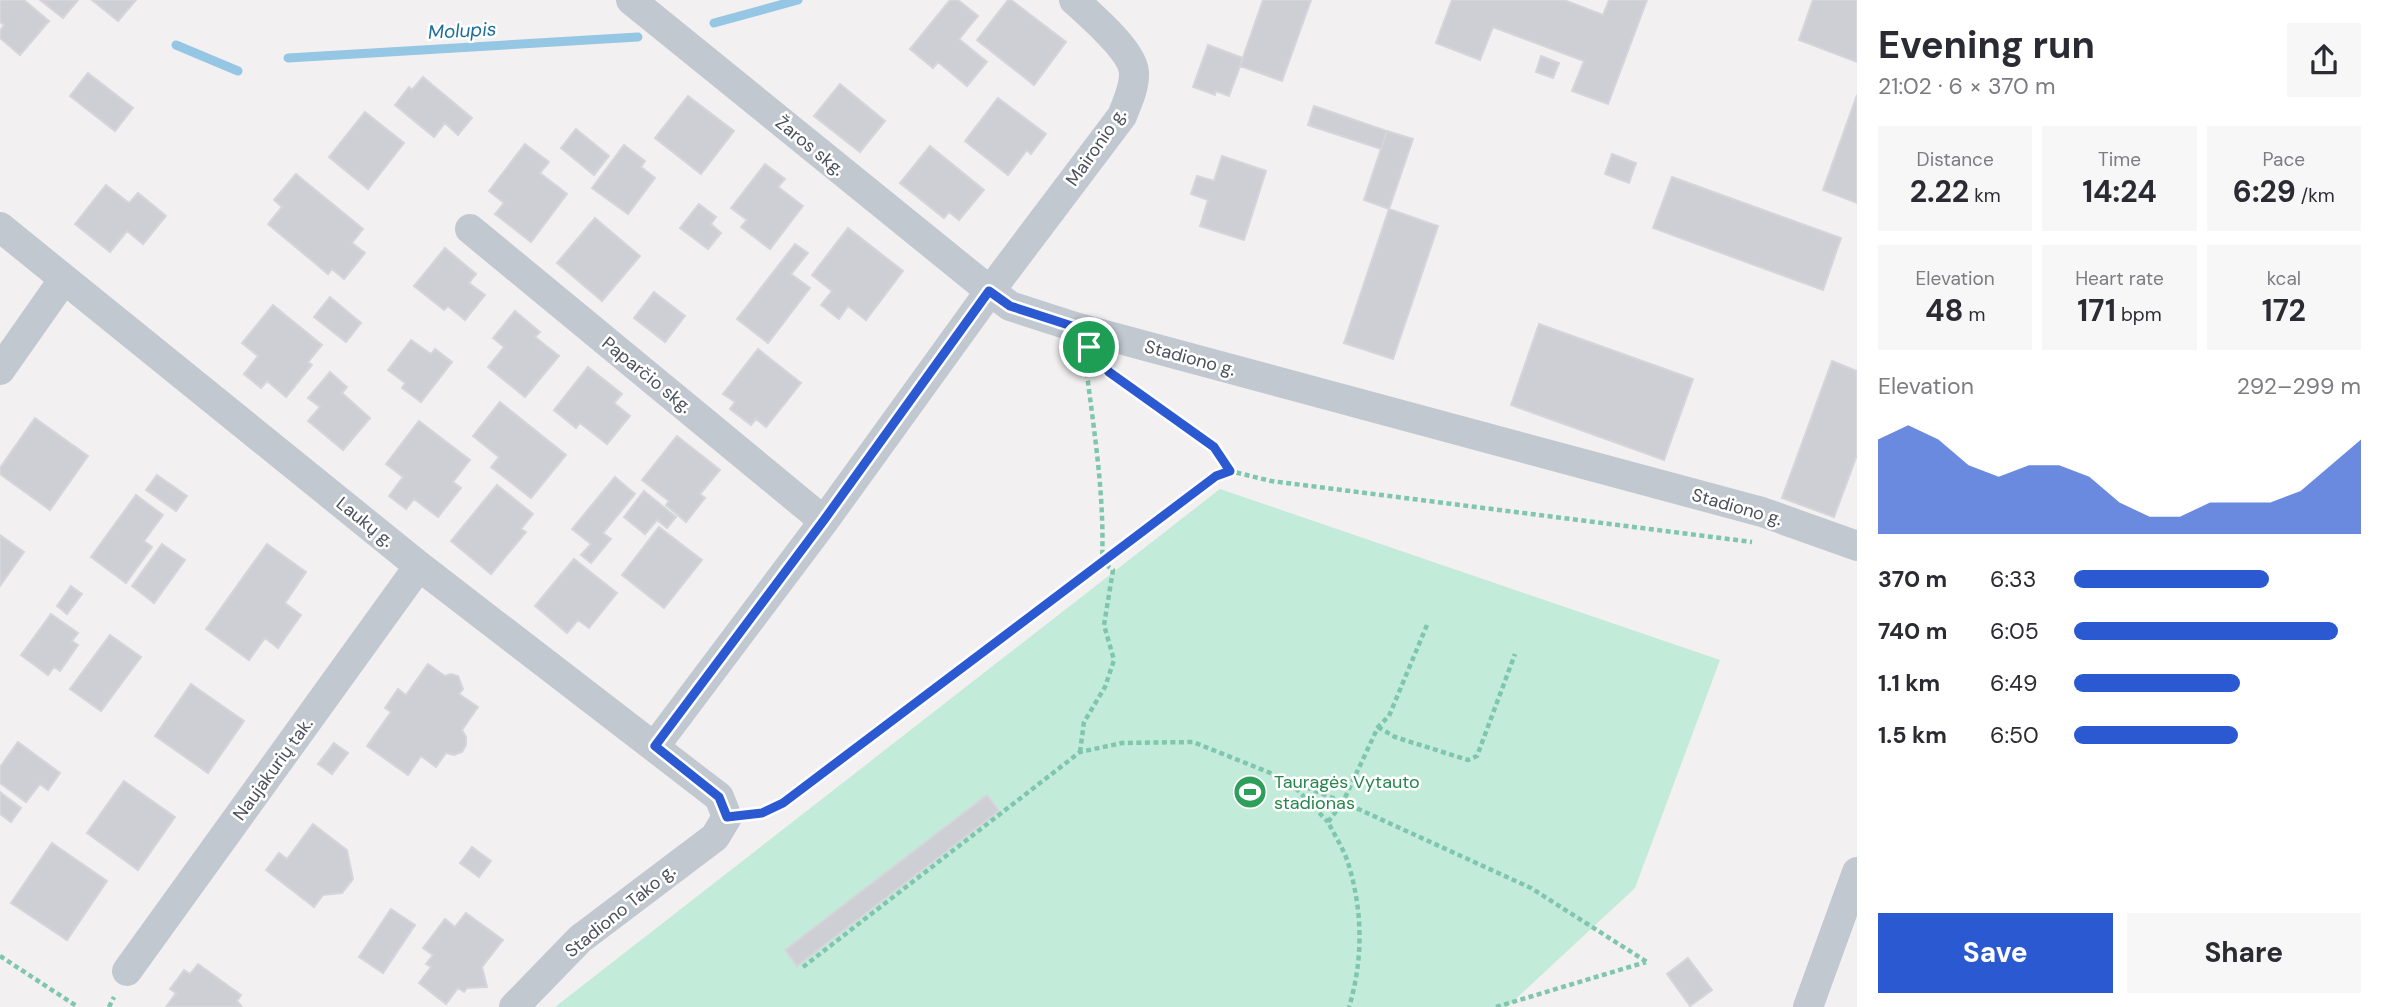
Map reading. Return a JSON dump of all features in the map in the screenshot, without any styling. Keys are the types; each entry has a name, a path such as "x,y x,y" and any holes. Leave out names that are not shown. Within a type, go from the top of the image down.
{"street":[{"name":"Žaros skg.","path":"631,0 989,291"},
{"name":"Maironio g.","path":"989,291 1122,116 1130,93 1134,71 1123,51 1074,0"},
{"name":"Laukų g.","path":"0,227 419,566 719,797 727,817"},
{"name":"Paparčio skg.","path":"470,229 824,520"},
{"path":"0,370 64,279"},
{"name":"Stadiono g.","path":"989,291 1010,306 1075,327 1762,513 1857,546"},
{"path":"655,746 824,520 989,291"},
{"name":"Naujakurių tak.","path":"127,971 419,566"},
{"name":"Stadiono Tako g.","path":"514,1007 580,939 715,837 727,817"},
{"path":"1808,1007 1857,872"}],"path":[{"path":"1075,327 1085,356 1098,456 1104,523 1102,562"},
{"path":"1102,363 1109,372 1214,447 1230,471"},
{"path":"727,817 762,813 783,803 1216,476 1230,471 1271,481 1765,545"},
{"path":"1080,752 1084,722 1105,687 1114,660 1104,625 1113,570 1102,562"},
{"path":"1328,822 1343,802 1378,727 1389,716 1427,625"},
{"path":"1378,727 1395,737 1468,760 1477,756 1515,654"},
{"path":"803,967 1080,752 1122,743 1193,742 1343,802 1531,888 1647,962 1496,1007"},
{"path":"1288,780 1328,822 1349,866 1362,934 1355,986 1349,1007"},
{"path":"0,956 78,1007"}],"green space":[{"name":"Tauragės Vytauto stadionas","path":"1220,489 1720,660 1635,888 1507,1007 555,1007"}],"building":[{"path":"0,0 24,0 49,21 20,55 0,38 4,25 0,22"},
{"path":"40,0 78,0 63,18"},
{"path":"92,0 136,0 118,21"},
{"path":"950,0 958,0 978,16 959,39 987,62 967,86 938,62 933,68 910,49"},
{"path":"1008,0 1066,42 1034,85 977,40"},
{"path":"1263,0 1311,0 1282,81 1240,66"},
{"path":"1452,0 1564,0 1603,15 1609,0 1647,0 1608,104 1572,91 1584,61 1493,27 1480,60 1436,43"},
{"path":"1813,0 1857,0 1857,62 1799,40"},
{"path":"1208,45 1243,58 1229,96 1216,91 1215,95 1193,87"},
{"path":"1541,56 1559,63 1553,78 1536,72"},
{"path":"88,73 133,108 115,131 70,96"},
{"path":"423,77 472,118 458,135 445,123 434,137 395,105 409,87 412,90"},
{"path":"840,84 885,121 860,152 814,116"},
{"path":"1857,95 1857,203 1823,190"},
{"path":"688,96 734,131 701,174 655,138"},
{"path":"998,98 1046,134 1031,154 1027,150 1008,175 965,141"},
{"path":"1314,106 1387,131 1381,149 1308,125"},
{"path":"365,112 404,143 368,189 329,157"},
{"path":"576,129 609,156 594,175 561,148"},
{"path":"1387,131 1413,139 1389,209 1364,200"},
{"path":"525,144 549,162 540,173 567,194 531,242 495,214 504,203 489,191"},
{"path":"624,145 645,161 641,167 655,178 628,214 592,188"},
{"path":"930,146 984,190 959,220 949,212 944,218 900,183"},
{"path":"1612,154 1636,163 1629,183 1605,174"},
{"path":"1222,156 1266,171 1244,240 1200,226 1208,200 1191,194 1197,176 1214,181"},
{"path":"765,164 785,179 778,187 803,206 770,249 741,227 747,220 731,208"},
{"path":"296,174 363,229 352,243 365,253 344,279 332,269 328,274 268,224 282,207 274,200"},
{"path":"1672,177 1841,238 1823,290 1653,228"},
{"path":"106,185 129,203 138,193 166,216 143,244 127,231 110,252 75,224"},
{"path":"699,204 716,217 711,224 721,233 708,249 680,228"},
{"path":"1389,209 1438,226 1393,359 1344,343"},
{"path":"595,218 640,256 602,301 557,263"},
{"path":"848,228 903,271 866,320 848,306 839,319 821,305 832,291 812,275"},
{"path":"795,244 808,253 791,274 810,288 768,343 737,319"},
{"path":"445,248 476,274 469,283 485,295 465,320 448,306 444,310 414,286"},
{"path":"654,292 685,316 665,342 634,318"},
{"path":"330,297 361,323 346,342 314,317"},
{"path":"273,305 322,345 308,362 312,365 286,397 267,381 261,388 244,374 258,356 242,343"},
{"path":"515,311 540,332 535,337 559,356 525,397 488,367 504,347 493,338"},
{"path":"1539,324 1693,379 1664,460 1511,405"},
{"path":"411,340 431,354 435,349 452,362 421,402 402,388 405,383 388,370"},
{"path":"758,349 801,383 766,427 756,419 751,425 730,409 735,402 723,394"},
{"path":"1832,361 1857,371 1857,455 1834,517 1782,498"},
{"path":"588,367 622,394 614,403 630,416 607,444 580,423 576,428 554,410"},
{"path":"330,372 347,387 342,393 370,418 343,450 308,421 320,407 308,398"},
{"path":"500,402 566,455 531,498 491,467 499,457 473,436"},
{"path":"35,418 88,456 50,510 0,474 0,468"},
{"path":"419,421 470,460 453,482 461,488 438,517 414,499 406,509 389,496 403,477 386,464"},
{"path":"677,436 720,470 700,494 705,498 686,522 666,505 669,501 642,480"},
{"path":"157,475 187,496 176,511 146,490"},
{"path":"615,477 635,494 603,533 611,539 591,563 581,555 591,544 572,529"},
{"path":"497,485 533,514 521,529 526,532 491,574 451,541"},
{"path":"644,491 676,517 667,528 657,520 645,534 624,517"},
{"path":"136,495 163,515 144,541 152,547 126,583 91,557"},
{"path":"659,527 702,560 664,608 622,575"},
{"path":"0,535 24,552 0,586"},
{"path":"162,544 185,560 154,603 132,586"},
{"path":"267,544 306,572 285,603 301,615 278,648 265,638 249,660 206,629"},
{"path":"574,559 617,593 589,628 578,620 567,633 535,606"},
{"path":"71,586 82,594 67,614 57,606"},
{"path":"51,614 78,633 72,641 78,645 60,671 54,667 48,675 21,655"},
{"path":"110,635 141,657 101,711 70,689"},
{"path":"428,664 445,676 458,676 463,689 459,694 478,707 462,730 466,745 462,752 454,755 446,753 436,767 421,756 408,775 367,746 391,712 385,708 398,689 406,695"},
{"path":"191,684 244,721 208,773 155,736"},
{"path":"18,742 60,773 48,790 40,784 26,802 0,783 0,767"},
{"path":"334,743 348,753 332,774 318,764"},
{"path":"124,781 175,817 138,870 87,833"},
{"path":"0,792 21,808 11,822 0,814"},
{"path":"987,795 999,811 797,966 785,950"},
{"path":"313,824 347,850 353,879 342,893 323,895 314,907 266,870 279,853 287,859"},
{"path":"52,843 107,881 67,940 11,903"},
{"path":"472,847 491,861 479,877 460,863"},
{"path":"391,909 415,925 383,973 359,957"},
{"path":"466,913 503,940 482,967 487,987 467,988 464,992 458,988 446,1004 419,983 431,967 426,964 433,955 423,948 445,919 455,927"},
{"path":"1688,958 1712,990 1690,1006 1667,974"},
{"path":"198,964 241,995 237,1001 242,1007 166,1007 176,993 170,989 184,970 190,974"}],"waterway":[{"name":"Molupis","path":"714,23 798,0"},
{"name":"Molupis","path":"288,58 638,37"},
{"name":"Molupis","path":"176,45 238,71"}],"place":[{"name":"Tauragės Vytauto stadionas","path":"1250,792"}],"route":[{"path":"989,291 1010,306 1075,327 1089,347 1109,372 1214,447 1230,471 1216,476 783,803 762,813 727,817 719,797 655,746 824,520 989,291"}]}
